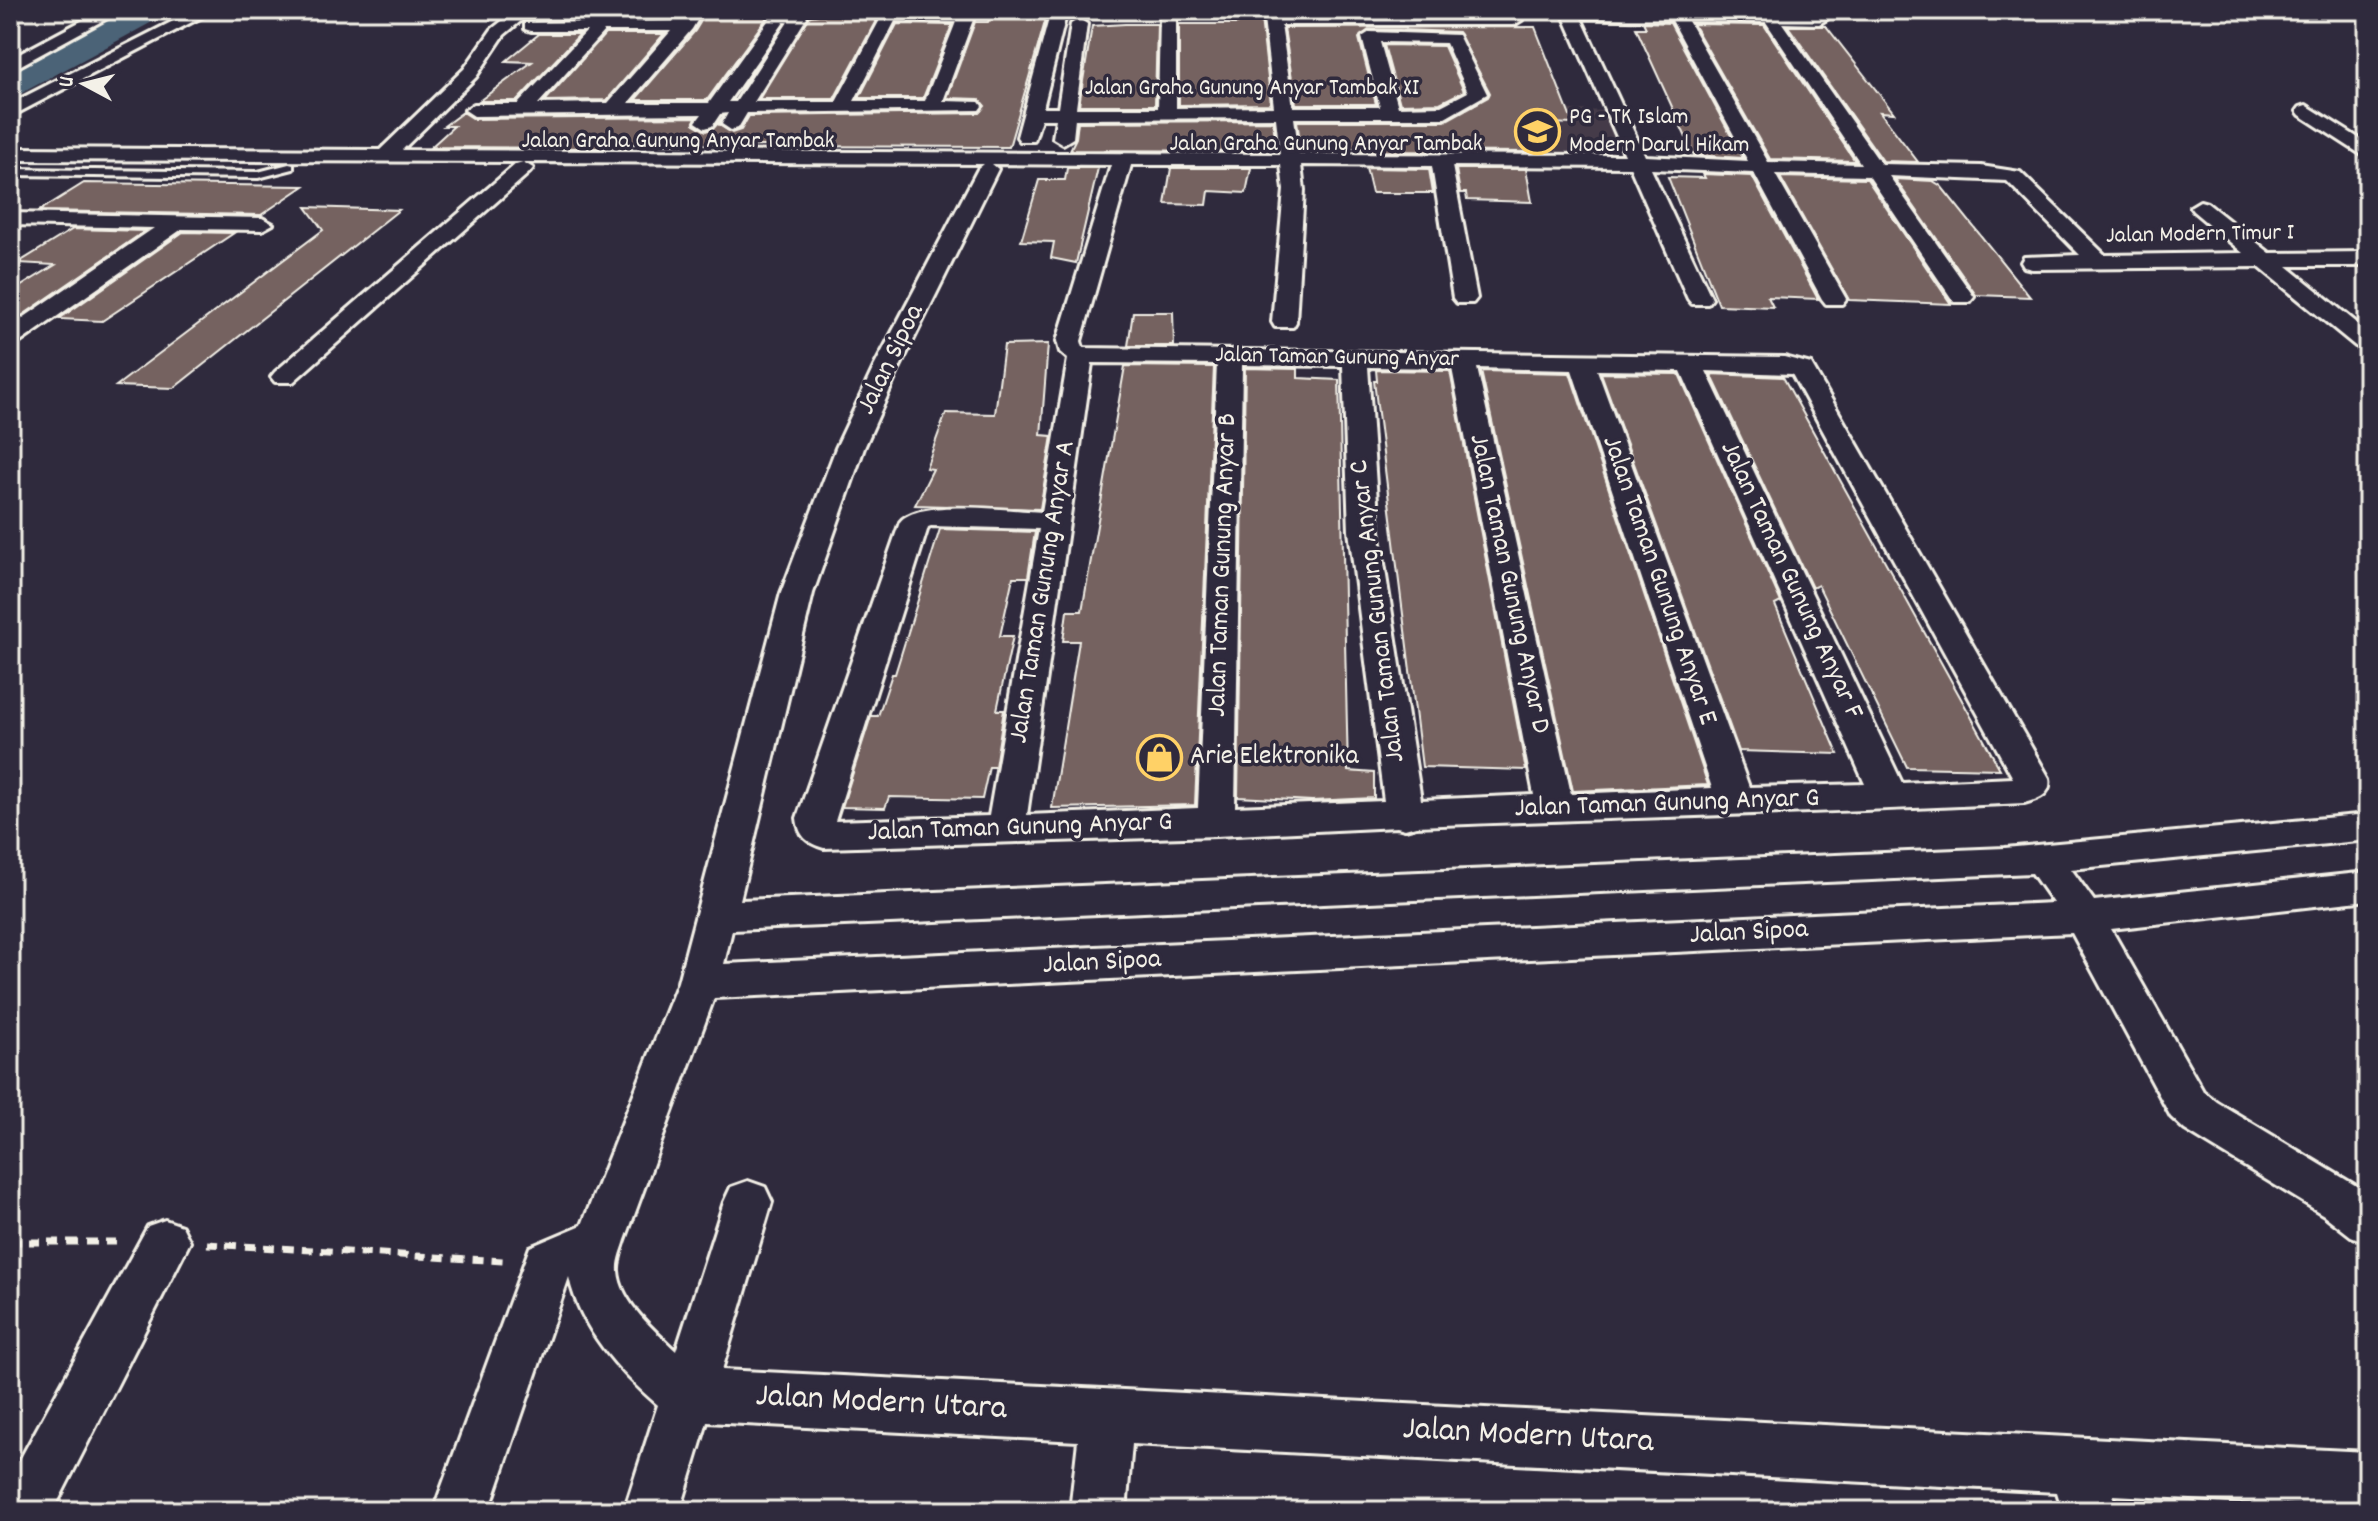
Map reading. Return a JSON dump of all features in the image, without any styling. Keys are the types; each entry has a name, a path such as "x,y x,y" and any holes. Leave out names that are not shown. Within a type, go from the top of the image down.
{"street":[{"path":"10,66 114,10"},
{"path":"10,111 207,10"},
{"path":"1700,299 1570,12 1768,14 1819,19"},
{"path":"1676,12 1834,299"},
{"path":"1284,322 1294,190 1273,15 1512,14"},
{"path":"1768,14 1962,297"},
{"path":"617,157 714,150 1023,160 1058,15"},
{"path":"842,108 890,16 967,18 932,107"},
{"path":"686,150 779,17 799,18 714,150"},
{"path":"384,157 470,73 498,32 529,18 600,26 688,23 615,107"},
{"path":"1167,112 1168,19"},
{"path":"1059,160 1079,24"},
{"path":"524,108 600,26"},
{"name":"Jalan Graha Gunung Anyar Tambak XI","path":"1036,114 1445,112 1478,94 1452,38 1370,37 1390,111"},
{"path":"1043,81 1070,81"},
{"path":"474,110 973,106"},
{"path":"2306,111 2368,153"},
{"name":"Jalan Graha Gunung Anyar Tambak","path":"10,154 1059,160 1122,165 1762,166 1981,172 2013,176 2101,263"},
{"name":"Jalan Graha Gunung Anyar Tambak","path":"10,163 988,169 1023,160"},
{"path":"1081,355 1072,352 1069,341 1122,165"},
{"path":"1442,166 1465,298"},
{"path":"284,377 523,168"},
{"name":"Jalan Sipoa","path":"988,169 863,421 802,579 699,982 2084,917 2368,886"},
{"path":"2200,207 2269,260 2368,344"},
{"path":"10,219 262,224"},
{"path":"22,241 57,220"},
{"path":"10,338 176,223"},
{"name":"Jalan Modern Timur I","path":"2032,262 2368,259"},
{"name":"Jalan Taman Gunung Anyar","path":"1081,355 1784,365 1802,369"},
{"name":"Jalan Taman Gunung Anyar A","path":"1006,829 1081,355"},
{"name":"Jalan Taman Gunung Anyar B","path":"1216,823 1230,355"},
{"name":"Jalan Taman Gunung Anyar C","path":"1355,358 1364,531 1405,816"},
{"name":"Jalan Taman Gunung Anyar D","path":"1463,361 1555,808"},
{"name":"Jalan Taman Gunung Anyar E","path":"1582,362 1735,800"},
{"name":"Jalan Taman Gunung Anyar F","path":"1690,364 1890,797"},
{"name":"Jalan Taman Gunung Anyar G","path":"1056,521 928,517 915,522 816,818 817,829 824,835 1405,816 1735,800 1890,797 2024,790 2032,786 2031,778 1802,369"},
{"path":"716,916 2043,859 2368,827"},
{"path":"2043,859 2084,917 2187,1104 2201,1116 2341,1200 2368,1221"},
{"path":"687,1395 658,1373 608,1313 593,1271 600,1240 699,982"},
{"path":"652,1511 748,1202"},
{"path":"461,1511 548,1263 600,1240"},
{"path":"23,1511 165,1242"},
{"name":"Jalan Modern Utara","path":"687,1395 1108,1415 2083,1489 2368,1480"},
{"path":"1098,1511 1108,1415"}],"lane":[{"path":"10,172 258,175 289,167"}],"path":[{"path":"10,1242 165,1242 548,1263"}],"shaded area":[{"name":"PG - TK Islam Modern Darul Hikam","path":"1466,107 1609,111 1627,147 1595,156 1470,156 1447,116"}],"building":[{"path":"1233,10 1260,10 1271,104 1179,105 1179,24 1237,24"},
{"path":"1491,10 1492,12 1282,12"},
{"path":"991,14 1047,15 1009,147 628,144 600,148 431,147 454,126 444,126 463,112 474,119 696,117 694,124 706,131 714,128 723,117 719,125 732,133 741,130 749,116 979,113 985,106 979,99 947,98 975,22 988,22"},
{"path":"566,15 683,15 679,18 560,20"},
{"path":"879,15 834,99 759,99 810,16"},
{"path":"698,16 768,16 707,100 635,100 695,31 701,21"},
{"path":"1643,22 1670,23 1743,158 1694,155 1636,28 1646,28"},
{"path":"897,24 952,25 923,98 859,98"},
{"path":"1157,24 1155,105 1079,105 1092,26"},
{"path":"1693,24 1764,25 1855,161 1770,159"},
{"path":"1788,26 1826,26 1894,113 1880,112 1918,162 1883,161"},
{"path":"1535,27 1573,124 1525,122 1533,152 1301,148 1297,121 1445,121 1490,93 1458,32 1370,29 1359,38 1376,104 1296,104 1284,28"},
{"path":"539,34 580,34 517,101 479,101 532,62 506,61"},
{"path":"605,34 664,34 607,100 545,101"},
{"path":"1384,45 1444,46 1464,91 1440,103 1400,104"},
{"path":"1273,121 1276,147 1254,151 1070,150 1076,138 1078,122"},
{"path":"1067,168 1098,168 1076,263 1051,258 1054,242 1021,241 1039,180 1065,180"},
{"path":"1171,168 1251,168 1246,193 1209,191 1207,205 1165,204"},
{"path":"1366,168 1429,169 1433,193 1372,193"},
{"path":"1456,169 1526,169 1532,202 1467,200 1466,193 1460,193"},
{"path":"1703,174 1752,176 1818,299 1768,297 1773,307 1719,305 1668,177 1705,178"},
{"path":"1780,177 1867,179 1951,304 1849,300"},
{"path":"1895,179 1933,181 1941,186 2030,297 1976,295"},
{"path":"84,183 304,186 261,215 39,211"},
{"path":"306,207 399,210 174,388 116,386 323,230"},
{"path":"73,229 145,231 20,317 10,316 10,293 55,265 18,263"},
{"path":"183,232 234,233 102,321 59,319"},
{"path":"1133,312 1173,312 1174,346 1128,346"},
{"path":"1048,344 1041,435 1052,436 1040,509 915,505 933,469 926,468 946,413 995,414 1004,345"},
{"path":"1125,366 1214,367 1195,805 1052,808 1079,641 1063,641 1067,611 1082,611"},
{"path":"1245,368 1298,369 1298,378 1339,380 1348,771 1374,773 1374,798 1312,801 1238,797"},
{"path":"1376,370 1450,371 1526,770 1422,767 1374,381 1377,381"},
{"path":"1481,371 1570,373 1708,785 1573,791"},
{"path":"1601,373 1679,374 1781,602 1775,605 1838,754 1739,751"},
{"path":"1711,374 1783,377 2000,769 1907,767 1818,585 1812,588"},
{"path":"940,529 1035,532 1028,577 1013,577 1000,636 1013,636 997,710 1004,710 995,767 989,767 982,799 889,797 885,808 842,807 871,716 878,716 892,674 895,674"}],"waterway":[{"path":"10,86 152,10"}],"place":[{"name":"PG - TK Islam Modern Darul Hikam","path":"1538,132"},
{"name":"Arie Elektronika","path":"1159,758"}]}
